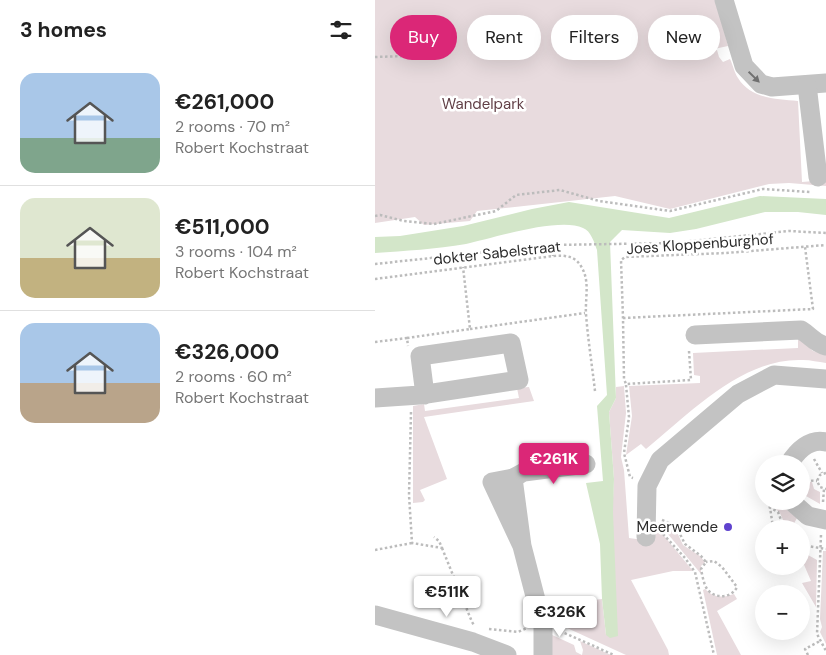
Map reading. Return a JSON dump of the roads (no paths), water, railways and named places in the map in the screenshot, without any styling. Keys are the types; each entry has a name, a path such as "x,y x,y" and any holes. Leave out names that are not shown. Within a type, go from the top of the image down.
{"street":[{"path":"724,0 744,66 761,84 772,88 826,83"},
{"path":"807,85 815,184"},
{"path":"691,334 801,330 809,334 817,344 826,346"},
{"path":"375,398 418,395 519,380 511,343 420,356 418,395"},
{"path":"654,536 646,508 647,486 660,460 737,394 774,375 826,379"},
{"path":"796,455 800,449 812,442 821,440 826,442"},
{"path":"543,655 543,625 522,546 513,478 524,472 586,464"},
{"path":"800,510 808,516 823,520"},
{"path":"375,615 473,642 507,655"}],"place":[{"name":"Meerwende","path":"728,527"}],"park label":[{"name":"Wandelpark","path":"483,104"}]}
